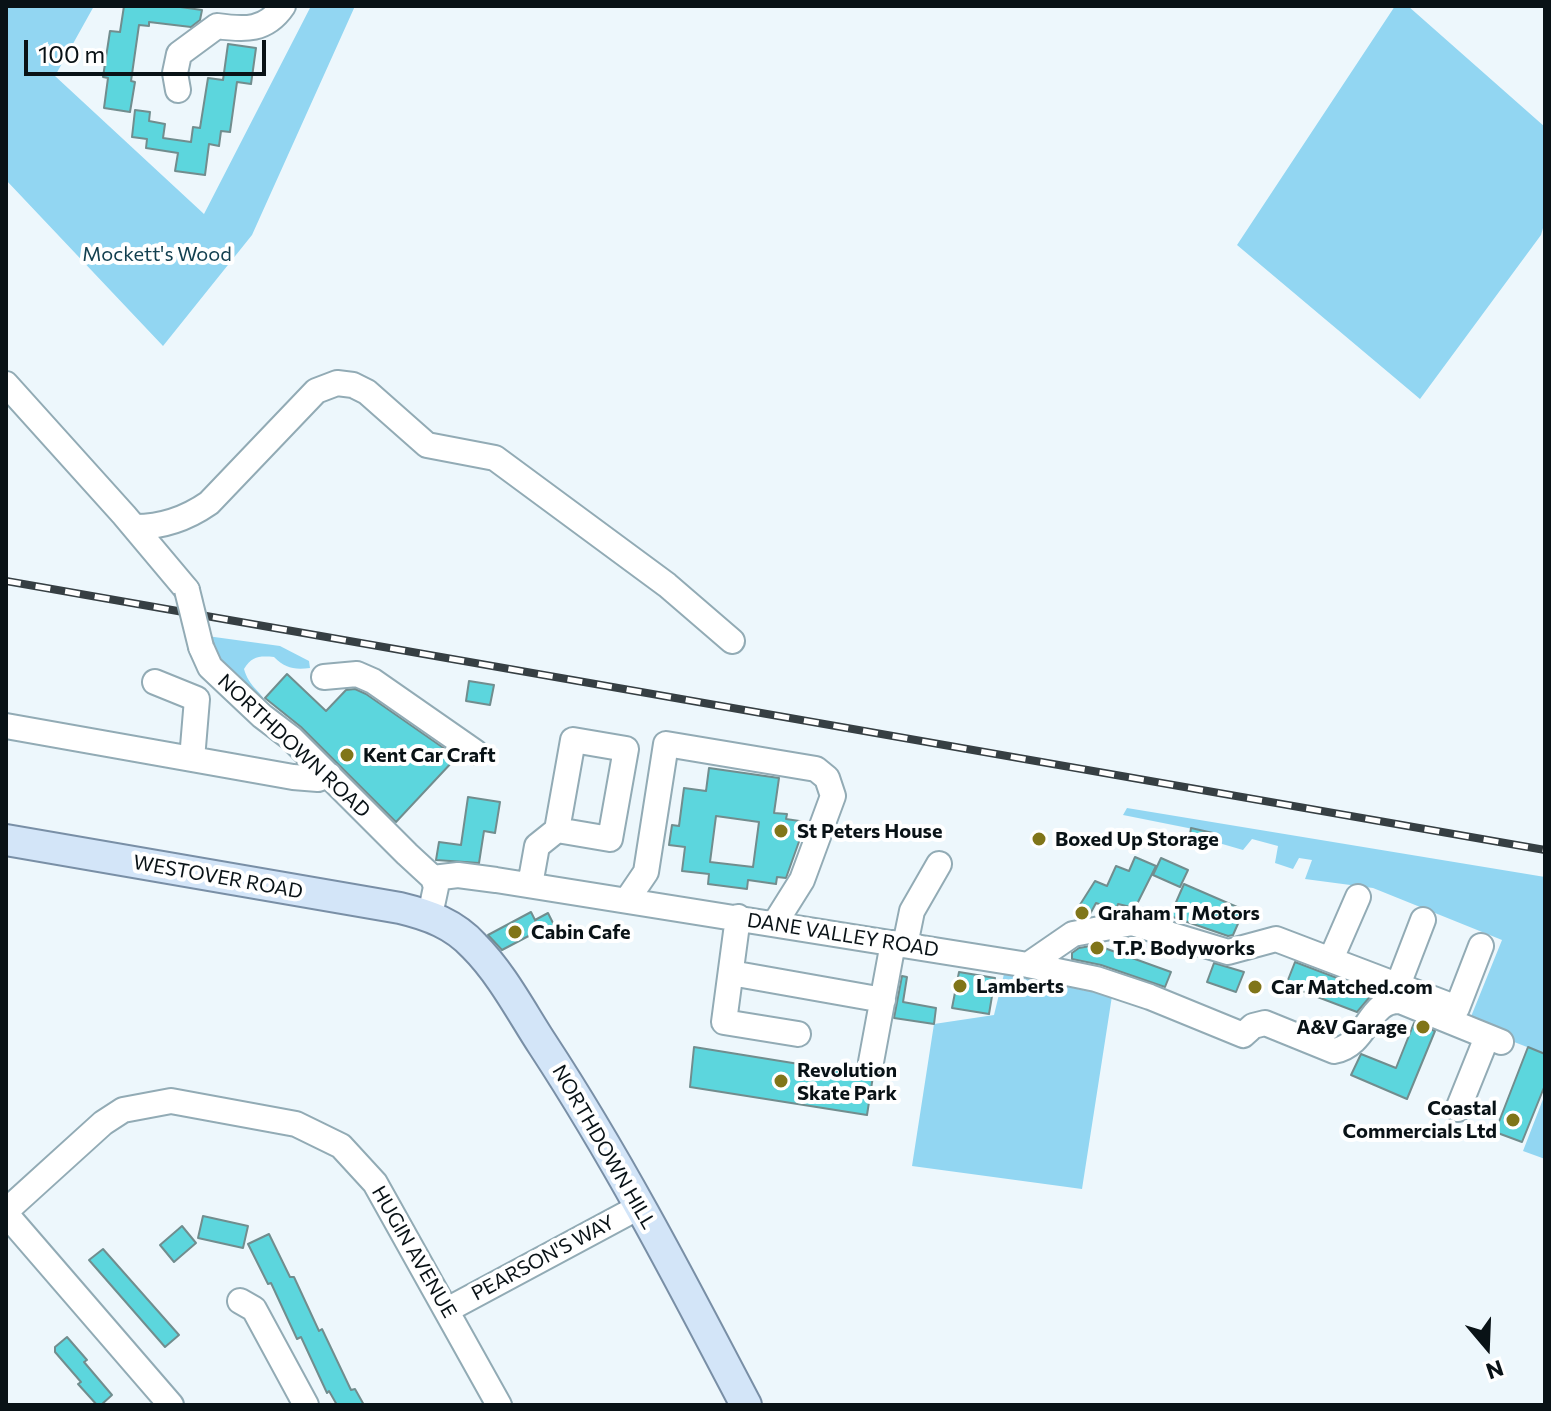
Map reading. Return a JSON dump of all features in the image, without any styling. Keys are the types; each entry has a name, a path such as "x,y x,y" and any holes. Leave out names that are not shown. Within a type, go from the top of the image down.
{"main road":[{"name":"WESTOVER ROAD","path":"7,843 430,915"},
{"name":"NORTHDOWN HILL","path":"430,915 454,928 475,946 592,1122 746,1405"}],"street":[{"path":"178,90 175,73 179,54 214,16 239,29 261,27 277,16 283,6"},
{"path":"135,527 173,522 198,511 316,391 330,384 345,383 367,392 427,445 495,458 667,585 732,641"},
{"name":"NORTHDOWN ROAD","path":"6,384 135,527 187,590 201,647 210,667 329,775 433,878"},
{"path":"324,677 357,674 373,681 475,752"},
{"path":"155,682 197,699 192,759"},
{"path":"6,726 293,777 318,779 329,775"},
{"path":"627,900 646,872 666,744 816,769 827,778 833,796 802,880 775,923"},
{"path":"530,885 537,846 557,830"},
{"path":"871,1062 883,1000 899,944 912,911 939,864"},
{"name":"DANE VALLEY ROAD","path":"433,878 458,875 530,885 1028,965 1096,979 1150,997 1243,1035 1253,1026 1265,1023 1334,1051 1359,1037 1380,1006 1388,1001 1400,1001 1494,1039 1458,1109"},
{"path":"430,915 436,887 433,878"},
{"path":"1331,959 1358,897"},
{"path":"738,917 724,1022 798,1034"},
{"path":"1398,985 1423,920"},
{"path":"1028,965 1073,934 1132,923 1228,952 1276,939 1457,1008 1481,946"},
{"path":"731,973 883,1000"},
{"name":"HUGIN AVENUE","path":"6,1212 103,1123 123,1110 171,1101 296,1124 341,1146 375,1183 499,1405"},
{"name":"PEARSON'S WAY","path":"447,1310 639,1207"},
{"path":"6,1212 171,1405"},
{"path":"240,1301 254,1309 306,1405"}],"green space":[{"name":"Mockett's Wood","path":"6,6 94,6 55,76 204,214 311,6 355,6 252,235 163,346 6,180"},
{"path":"1395,6 1408,6 1545,127 1545,221 1541,235 1420,399 1237,245"},
{"path":"207,636 280,646 309,661 310,668 290,667 274,657 253,659 244,669 267,704 213,654"},
{"path":"1127,808 1545,877 1545,1054 1468,1024 1502,940 1373,888 1305,879 1312,860 1299,858 1293,869 1275,863 1278,846 1252,839 1243,850 1212,841 1213,833 1123,815"},
{"path":"1004,974 1112,996 1082,1189 912,1166 934,1024 994,1015"},
{"path":"1545,1094 1545,1159 1523,1151"}],"building":[{"path":"124,6 173,6 202,10 200,20 191,27 149,22 149,26 139,25 130,112 104,108 108,78 103,77 110,31 120,32"},
{"path":"228,44 256,48 251,84 237,82 230,132 221,131 219,146 209,144 205,175 175,171 178,153 146,148 147,139 132,137 135,110 150,112 149,121 165,124 163,138 191,142 193,127 200,128 208,78 223,80"},
{"path":"287,674 326,711 346,690 355,689 366,694 455,756 454,760 396,822 301,727 265,698"},
{"path":"469,681 494,685 490,705 466,701"},
{"name":"St Peters House","path":"709,768 779,778 774,813 787,814 786,819 806,822 786,878 777,877 776,884 748,880 747,889 708,884 709,874 682,871 685,847 669,845 672,825 679,826 684,788 706,791","holes":["716,816 759,822 753,867 710,862"]},
{"path":"468,797 500,802 495,833 484,831 479,863 436,860 439,842 461,845"},
{"path":"1191,828 1213,833 1208,851 1188,847"},
{"path":"1135,857 1156,866 1135,908 1118,904 1116,910 1096,903 1089,916 1076,911 1095,881 1107,886 1116,866 1129,871"},
{"path":"1161,858 1188,870 1180,887 1153,875"},
{"path":"1184,884 1244,910 1233,935 1228,936 1170,916"},
{"name":"Cabin Cafe","path":"531,912 540,930 502,950 488,935"},
{"path":"548,913 555,927 542,933 535,920"},
{"path":"1096,945 1171,972 1165,987 1101,965 1072,959 1072,953 1079,948"},
{"path":"1295,962 1374,992 1357,1012 1286,985"},
{"path":"1214,963 1244,972 1236,992 1207,982"},
{"path":"959,972 995,978 989,1014 952,1008"},
{"path":"902,976 907,977 903,1002 936,1008 934,1024 894,1018"},
{"path":"1414,1023 1435,1031 1407,1099 1351,1075 1361,1054 1396,1068"},
{"name":"Revolution Skate Park","path":"694,1047 873,1076 867,1115 690,1087"},
{"path":"1528,1047 1545,1054 1545,1085 1522,1142 1495,1132"},
{"path":"203,1216 248,1226 243,1248 198,1238"},
{"path":"182,1226 196,1243 174,1262 160,1245"},
{"path":"269,1234 290,1277 294,1277 319,1331 322,1329 351,1390 355,1389 364,1405 337,1405 329,1391 327,1393 301,1337 297,1339 271,1283 268,1284 248,1244"},
{"path":"103,1249 179,1335 165,1347 89,1260"},
{"path":"67,1337 112,1395 101,1405 97,1405 78,1384 81,1382 55,1352 55,1347"}],"railway":[{"path":"6,581 1545,850"}],"place":[{"name":"Kent Car Craft","path":"347,755"},
{"name":"St Peters House","path":"781,831"},
{"name":"Boxed Up Storage","path":"1039,839"},
{"name":"Graham T Motors","path":"1082,913"},
{"name":"Cabin Cafe","path":"515,932"},
{"name":"T.P. Bodyworks","path":"1097,948"},
{"name":"Lamberts","path":"960,986"},
{"name":"Car Matched.com","path":"1255,987"},
{"name":"A&V Garage","path":"1423,1027"},
{"name":"Revolution Skate Park","path":"781,1081"},
{"name":"Coastal Commercials Ltd","path":"1513,1120"}]}
